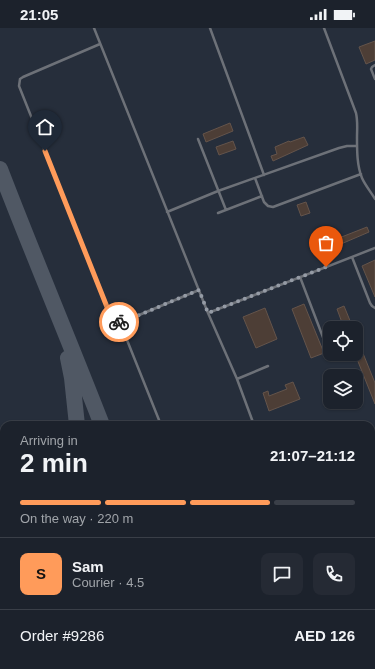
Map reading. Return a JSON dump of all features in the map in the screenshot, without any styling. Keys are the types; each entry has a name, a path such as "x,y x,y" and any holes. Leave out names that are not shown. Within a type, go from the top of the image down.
{"lane":[{"path":"94,28 252,421"},
{"path":"210,28 264,175"},
{"path":"324,28 356,113 358,126 357,146 359,165 364,181 375,199"},
{"path":"100,44 26,75 20,79 19,86 109,312 113,318 120,323 159,421"},
{"path":"375,65 372,66 371,69 375,79"},
{"path":"198,139 226,210"},
{"path":"167,212 218,191 339,148 357,146"},
{"path":"255,178 266,204 268,206 273,206 361,174"},
{"path":"218,213 262,196"},
{"path":"208,313 375,248"},
{"path":"352,257 370,303 375,308"},
{"path":"300,277 323,337"},
{"path":"120,323 199,290"},
{"path":"236,380 268,366"}],"building":[{"path":"375,41 375,60 366,64 359,47"},
{"path":"230,123 233,131 206,142 203,134"},
{"path":"304,137 308,145 273,161 271,156 277,154 275,147"},
{"path":"233,141 236,149 219,155 216,147"},
{"path":"306,202 310,213 301,216 297,205"},
{"path":"367,227 369,232 341,244 339,238"},
{"path":"375,260 375,297 362,266"},
{"path":"304,304 323,353 311,358 292,309"},
{"path":"344,306 350,321 341,321 337,309"},
{"path":"265,308 277,339 256,348 243,317"},
{"path":"363,353 375,383 375,404 363,374 363,369 361,369 358,361 363,361"},
{"path":"293,382 300,399 269,411 263,393 268,391 269,396 287,389 285,385"}],"taxiway":[{"path":"0,169 100,421"},
{"path":"68,358 72,378 77,421"}],"way so far":[{"path":"119,322 120,323 199,290 208,313 326,267"}],"route":[{"path":"45,151 109,312 113,318 119,322"}]}
